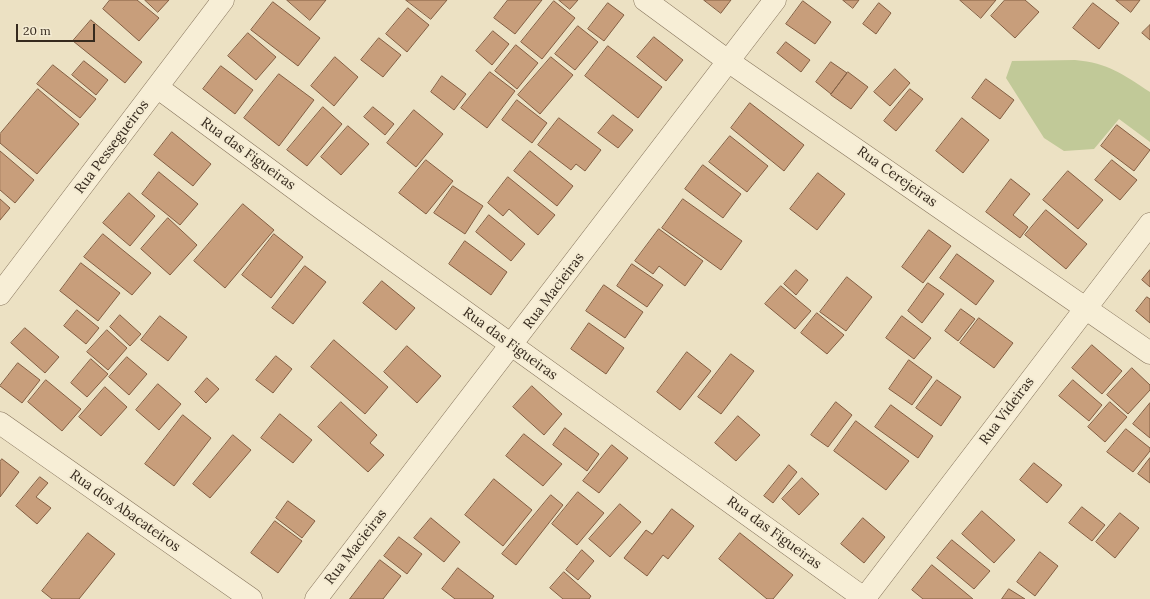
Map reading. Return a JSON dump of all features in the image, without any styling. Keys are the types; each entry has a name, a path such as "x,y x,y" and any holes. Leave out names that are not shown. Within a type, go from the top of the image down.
{"street":[{"name":"Rua Pessegueiros","path":"0,294 223,0"},
{"name":"Rua Cerejeiras","path":"644,0 728,61 1150,353"},
{"name":"Rua Macieiras","path":"316,599 775,0"},
{"name":"Rua das Figueiras","path":"157,87 865,599"},
{"name":"Rua Videiras","path":"865,599 1150,224"},
{"name":"Rua dos Abacateiros","path":"0,423 251,599"}],"green space":[{"path":"1012,61 1087,61 1115,70 1150,92 1150,142 1119,119 1094,149 1064,151 1044,138 1006,78"}],"building":[{"path":"110,0 137,0 159,18 139,41 103,9"},
{"path":"145,0 169,0 158,12"},
{"path":"287,0 326,0 310,20"},
{"path":"406,0 447,0 431,19"},
{"path":"508,0 542,0 515,34 494,18"},
{"path":"559,0 578,0 570,9"},
{"path":"704,0 731,0 721,13"},
{"path":"843,0 859,0 853,8"},
{"path":"960,0 996,0 981,18"},
{"path":"1005,0 1025,0 1039,12 1015,38 991,16"},
{"path":"1116,0 1140,0 1131,12"},
{"path":"554,1 575,18 542,59 521,42"},
{"path":"803,1 831,22 815,44 786,24"},
{"path":"273,2 320,38 298,66 251,30"},
{"path":"608,3 624,15 604,41 588,29"},
{"path":"879,3 891,13 876,34 863,24"},
{"path":"1093,3 1119,23 1099,49 1073,28"},
{"path":"408,8 429,25 407,52 386,34"},
{"path":"91,20 142,62 125,83 73,41"},
{"path":"1150,25 1150,40 1142,33"},
{"path":"578,26 598,42 575,70 555,54"},
{"path":"493,31 509,44 492,65 476,51"},
{"path":"248,33 276,57 256,80 228,56"},
{"path":"654,37 683,60 666,81 637,57"},
{"path":"379,38 401,55 383,77 361,60"},
{"path":"786,42 810,60 801,72 777,53"},
{"path":"516,45 538,63 517,89 495,71"},
{"path":"608,46 662,87 638,118 585,76"},
{"path":"335,57 358,77 334,106 311,86"},
{"path":"551,57 573,75 540,114 518,95"},
{"path":"84,61 108,80 96,95 72,75"},
{"path":"831,62 847,73 831,94 816,82"},
{"path":"53,65 96,99 80,118 37,84"},
{"path":"221,66 253,90 235,114 203,89"},
{"path":"895,69 910,83 890,106 874,92"},
{"path":"490,72 515,91 487,128 461,108"},
{"path":"848,72 868,87 851,109 831,95"},
{"path":"279,74 314,100 279,146 244,118"},
{"path":"442,76 466,94 454,110 431,92"},
{"path":"986,79 1014,100 1000,119 972,98"},
{"path":"38,89 79,124 37,174 0,143 0,134"},
{"path":"910,89 923,99 896,131 884,121"},
{"path":"517,100 547,123 532,143 502,120"},
{"path":"750,103 804,145 784,171 731,128"},
{"path":"323,107 342,124 307,166 287,150"},
{"path":"373,107 394,124 385,135 364,117"},
{"path":"414,110 443,134 416,167 387,143"},
{"path":"613,115 633,130 618,148 598,133"},
{"path":"559,118 601,150 585,171 576,164 571,170 538,145"},
{"path":"962,118 989,140 963,173 936,151"},
{"path":"1117,125 1150,150 1134,171 1101,146"},
{"path":"348,126 369,144 341,175 321,157"},
{"path":"172,132 211,164 193,186 154,155"},
{"path":"730,136 768,166 747,192 709,162"},
{"path":"0,151 34,180 15,203 0,190"},
{"path":"530,151 573,186 557,206 514,171"},
{"path":"426,160 453,181 426,214 399,193"},
{"path":"1112,160 1137,180 1120,200 1095,180"},
{"path":"703,165 741,194 723,218 685,189"},
{"path":"1068,171 1103,200 1078,229 1043,200"},
{"path":"159,172 198,204 180,225 142,194"},
{"path":"818,173 845,194 817,230 790,209"},
{"path":"508,177 555,215 538,235 509,209 503,216 488,203"},
{"path":"1011,179 1030,194 1013,215 1028,227 1020,238 986,212"},
{"path":"453,186 483,206 465,234 434,213"},
{"path":"129,193 155,216 130,246 103,223"},
{"path":"0,199 10,208 0,220"},
{"path":"683,199 742,241 721,270 662,228"},
{"path":"243,204 274,230 225,288 194,261"},
{"path":"1046,210 1087,244 1066,269 1025,235"},
{"path":"489,215 525,244 511,261 476,232"},
{"path":"168,218 197,245 170,275 141,249"},
{"path":"659,229 703,261 685,286 659,266 653,274 635,261"},
{"path":"929,230 951,246 923,283 902,267"},
{"path":"103,234 151,273 132,295 84,257"},
{"path":"274,234 303,257 271,298 242,275"},
{"path":"465,241 507,272 491,295 449,264"},
{"path":"957,254 994,281 976,305 940,278"},
{"path":"81,263 120,293 98,321 60,291"},
{"path":"632,264 663,285 647,307 617,286"},
{"path":"305,266 326,282 293,324 272,308"},
{"path":"796,270 808,280 796,295 784,284"},
{"path":"1150,270 1150,287 1142,280"},
{"path":"847,277 872,297 846,331 820,312"},
{"path":"382,281 415,308 396,330 363,303"},
{"path":"928,283 944,294 922,323 908,311"},
{"path":"604,285 643,312 625,338 586,311"},
{"path":"781,286 811,311 795,329 765,304"},
{"path":"1147,297 1150,299 1150,323 1136,311"},
{"path":"961,309 975,319 958,341 945,331"},
{"path":"77,310 99,328 86,344 64,326"},
{"path":"817,313 844,335 827,354 801,333"},
{"path":"120,315 141,334 130,346 110,327"},
{"path":"160,316 187,337 168,361 141,340"},
{"path":"902,316 931,338 914,359 886,338"},
{"path":"979,318 1013,343 994,368 960,343"},
{"path":"589,323 624,348 606,374 571,349"},
{"path":"25,328 59,357 45,373 11,343"},
{"path":"107,330 127,348 108,370 87,352"},
{"path":"334,340 388,387 365,414 311,367"},
{"path":"1092,345 1122,371 1102,394 1072,368"},
{"path":"407,346 441,376 417,403 384,372"},
{"path":"687,352 711,371 680,410 657,392"},
{"path":"731,354 754,371 721,414 698,397"},
{"path":"276,356 292,369 273,393 256,380"},
{"path":"127,357 147,374 129,395 109,377"},
{"path":"91,359 108,374 87,397 71,383"},
{"path":"909,360 932,377 912,405 889,389"},
{"path":"18,363 40,380 22,403 0,386"},
{"path":"1132,368 1150,385 1150,390 1128,414 1107,395"},
{"path":"207,378 219,389 206,403 195,392"},
{"path":"46,380 81,409 62,431 28,402"},
{"path":"937,380 961,397 941,426 916,408"},
{"path":"1073,380 1102,405 1089,421 1059,396"},
{"path":"158,384 181,404 159,430 136,410"},
{"path":"532,386 562,414 544,435 513,407"},
{"path":"105,387 127,407 101,436 79,417"},
{"path":"341,402 377,435 370,443 384,455 368,472 318,427"},
{"path":"836,402 852,415 828,447 811,435"},
{"path":"1110,402 1127,417 1105,442 1088,427"},
{"path":"1150,403 1150,438 1133,424"},
{"path":"891,405 933,436 918,458 875,427"},
{"path":"280,414 312,440 293,463 261,438"},
{"path":"183,415 211,438 174,486 145,464"},
{"path":"738,416 760,435 736,461 715,443"},
{"path":"856,421 909,461 886,490 834,451"},
{"path":"565,428 599,454 587,471 553,445"},
{"path":"1126,429 1150,448 1150,451 1133,472 1107,452"},
{"path":"524,434 562,464 543,486 506,456"},
{"path":"233,435 251,450 210,498 193,484"},
{"path":"612,445 628,458 599,493 583,481"},
{"path":"1150,458 1150,483 1138,474"},
{"path":"2,459 19,472 0,497 0,462"},
{"path":"1034,463 1062,485 1047,503 1020,480"},
{"path":"789,465 797,472 773,503 764,496"},
{"path":"40,477 48,483 36,497 51,508 37,524 16,506"},
{"path":"802,478 819,494 799,515 782,499"},
{"path":"494,479 532,510 503,546 465,515"},
{"path":"578,492 604,513 577,545 552,524"},
{"path":"551,495 563,505 516,565 502,554"},
{"path":"288,501 315,521 302,538 276,518"},
{"path":"620,504 641,522 610,557 589,539"},
{"path":"1082,507 1105,525 1092,541 1069,523"},
{"path":"672,509 694,526 668,559 663,555 647,576 624,558 646,530 652,534"},
{"path":"982,511 1015,540 994,563 962,534"},
{"path":"1120,513 1139,528 1115,558 1096,542"},
{"path":"431,518 460,542 444,562 414,538"},
{"path":"863,518 885,537 864,563 841,544"},
{"path":"275,521 302,541 278,573 251,553"},
{"path":"88,533 115,554 79,599 52,599 42,591"},
{"path":"740,533 793,575 773,599 767,599 719,559"},
{"path":"399,537 422,554 407,574 384,556"},
{"path":"952,540 990,571 974,589 937,558"},
{"path":"582,550 594,561 578,580 566,570"},
{"path":"1040,552 1058,566 1035,596 1017,582"},
{"path":"380,560 401,576 383,599 350,599"},
{"path":"932,565 973,599 923,599 912,590"},
{"path":"458,568 494,596 492,599 455,599 442,589"},
{"path":"564,572 591,596 589,599 563,599 550,588"},
{"path":"1009,589 1025,599 1002,599"}]}
